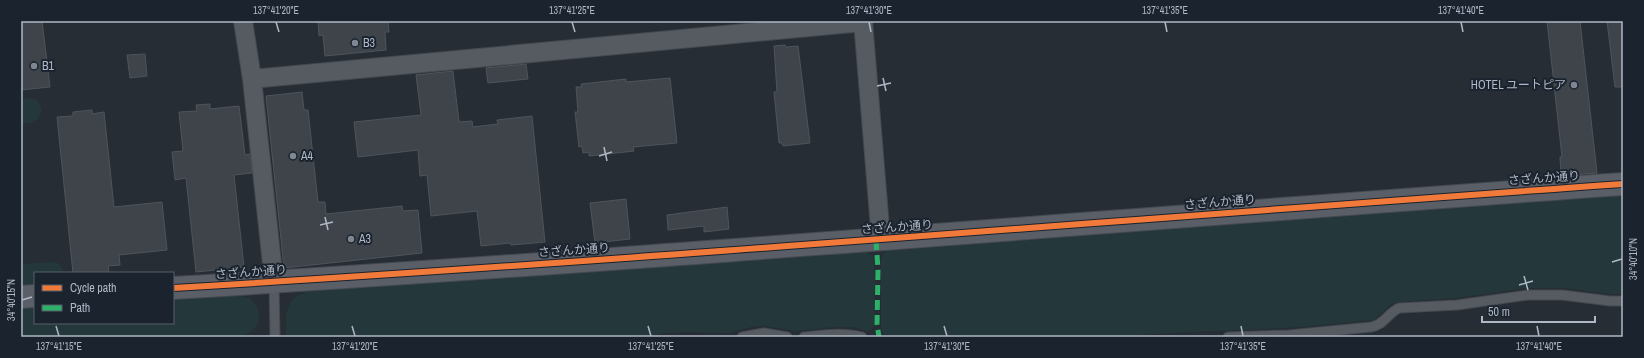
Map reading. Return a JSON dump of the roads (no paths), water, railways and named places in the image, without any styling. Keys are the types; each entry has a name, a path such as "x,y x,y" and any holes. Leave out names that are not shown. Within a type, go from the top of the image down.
{"street":[{"path":"243,21 252,79 274,282"},
{"path":"252,79 863,21 881,240"},
{"name":"さざんか通り","path":"174,288 881,240 1623,184"},
{"path":"21,297 34,296"}],"lane":[{"path":"274,282 275,337"},
{"path":"1228,337 1289,335 1371,327 1381,324 1391,314 1400,308 1457,305 1528,294 1562,295 1610,301 1623,301"},
{"path":"742,337 757,333 787,337"},
{"path":"804,337 835,333 850,334 862,337"}],"place":[{"name":"B3","path":"355,43"},
{"name":"B1","path":"34,66"},
{"name":"HOTEL ユートピア","path":"1574,85"},
{"name":"A4","path":"293,156"},
{"name":"A3","path":"351,239"}]}
